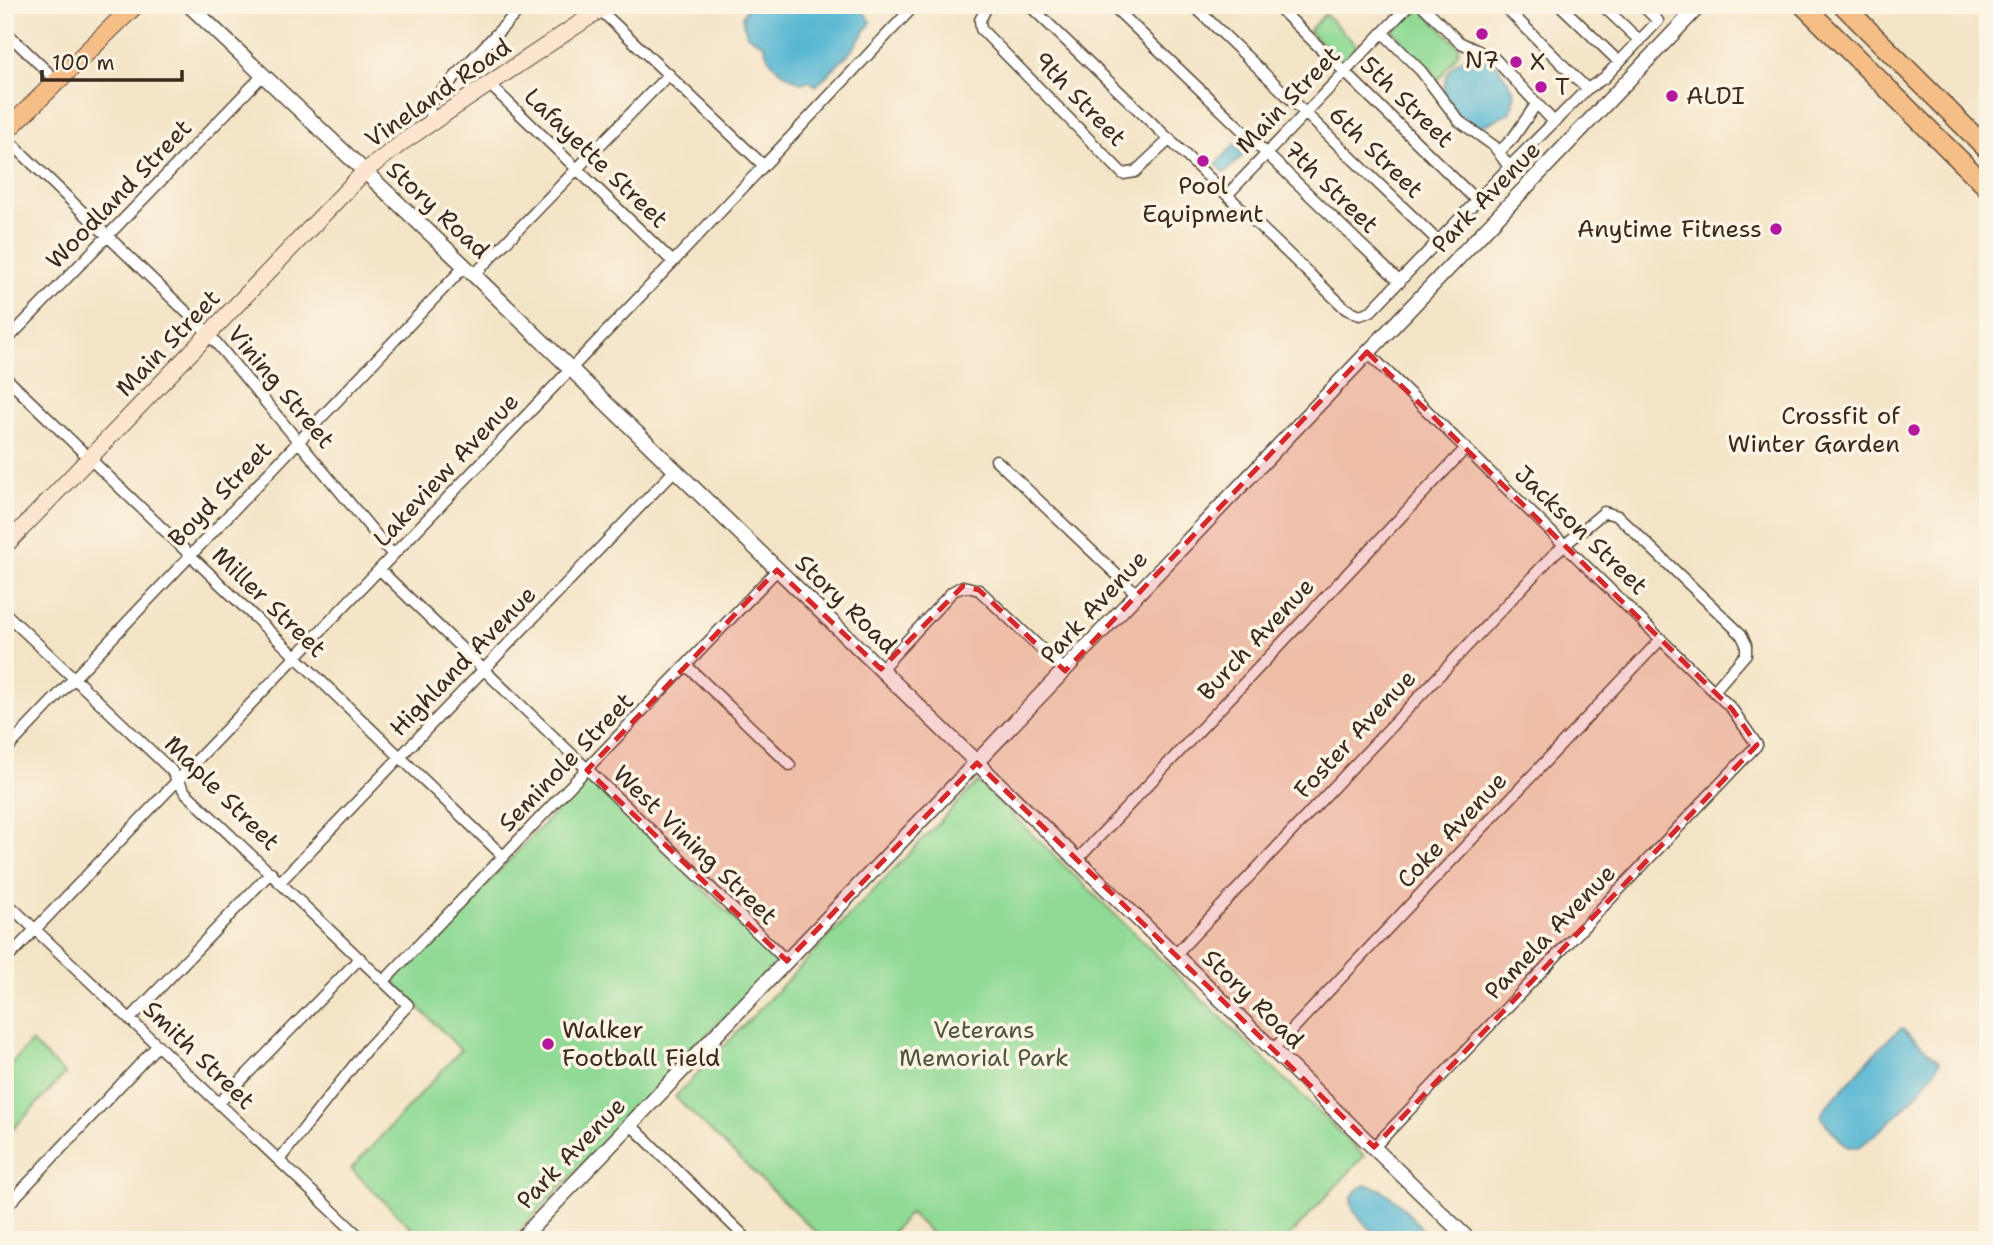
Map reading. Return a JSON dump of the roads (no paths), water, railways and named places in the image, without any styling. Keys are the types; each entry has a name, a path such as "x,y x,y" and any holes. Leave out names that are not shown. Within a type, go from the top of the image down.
{"highway":[{"path":"1803,5 1988,188"},
{"path":"1843,5 1988,150"},
{"path":"1895,97 1919,98 1959,122"}],"main road":[{"path":"5,135 135,5"},
{"name":"Vineland Road","path":"364,172 601,7"},
{"name":"Main Street","path":"5,546 364,172"}],"street":[{"name":"Story Road","path":"189,5 470,271 1468,1240"},
{"path":"431,123 429,104 524,5"},
{"name":"Lakeview Avenue","path":"5,961 915,5"},
{"name":"9th Street","path":"988,5 980,20 981,29 1123,174 1135,172 1170,139"},
{"path":"1029,5 1352,313 1360,316 1371,311 1509,167 1587,89 1604,78 1640,41 1658,21 1642,5"},
{"name":"7th Street","path":"1112,5 1400,282"},
{"name":"6th Street","path":"1193,5 1439,242"},
{"name":"5th Street","path":"1276,5 1478,201"},
{"name":"Main Street","path":"1227,195 1409,5"},
{"path":"1422,5 1459,42 1495,58 1555,122"},
{"path":"1503,5 1587,89"},
{"path":"1560,5 1619,62"},
{"path":"1602,5 1640,41"},
{"name":"Park Avenue","path":"520,1240 1700,5"},
{"path":"601,7 763,165"},
{"path":"5,31 57,81"},
{"path":"1383,33 1421,71 1459,121 1499,152 1509,167"},
{"name":"Boyd Street","path":"5,751 300,442 669,74"},
{"name":"Woodland Street","path":"5,342 263,75"},
{"name":"Lafayette Street","path":"489,84 673,262"},
{"path":"1499,152 1514,138 1536,103"},
{"name":"Vining Street","path":"5,135 208,333 393,555"},
{"name":"Jackson Street","path":"1367,352 1714,691 1745,724 1758,745"},
{"name":"Miller Street","path":"5,377 504,857"},
{"name":"Burch Avenue","path":"1077,860 1466,448"},
{"path":"996,460 1137,594"},
{"name":"Highland Avenue","path":"282,881 675,470"},
{"name":"Foster Avenue","path":"1175,955 1595,516 1611,511 1741,634 1746,654 1714,691"},
{"name":"Seminole Street","path":"384,981 777,569"},
{"path":"380,570 483,672"},
{"path":"881,669 952,592 963,586 979,590 1065,671"},
{"name":"Maple Street","path":"5,613 171,770 185,792 282,881 408,1005 366,1050 279,1160"},
{"name":"Coke Avenue","path":"1273,1050 1661,639"},
{"path":"687,665 790,765"},
{"name":"West Vining Street","path":"483,672 787,961"},
{"name":"Pamela Avenue","path":"1374,1147 1758,745"},
{"path":"131,1018 271,872"},
{"name":"Smith Street","path":"5,901 363,1240"},
{"path":"219,1103 360,958"},
{"path":"8,1201 158,1045"},
{"path":"630,1124 748,1240"}],"water":[{"path":"749,5 858,5 871,22 852,50 816,86 808,80 802,83 783,72 769,58 764,45 747,35 742,17"},
{"path":"1473,54 1497,65 1515,92 1511,112 1478,128 1457,113 1444,92 1451,68"},
{"path":"1235,144 1244,154 1225,173 1216,164"},
{"path":"1902,1028 1940,1062 1914,1097 1881,1129 1858,1148 1846,1146 1821,1118 1823,1110 1888,1039"},
{"path":"1365,1185 1393,1198 1432,1240 1383,1240 1352,1206 1356,1192"}],"place":[{"name":"N7","path":"1482,34"},
{"name":"X","path":"1516,62"},
{"name":"T","path":"1541,87"},
{"name":"ALDI","path":"1672,96"},
{"name":"Pool Equipment","path":"1203,161"},
{"name":"Anytime Fitness","path":"1776,229"},
{"name":"Crossfit of Winter Garden","path":"1914,430"},
{"name":"Walker Football Field","path":"548,1044"}],"park label":[{"name":"Veterans Memorial Park","path":"984,1044"}]}
